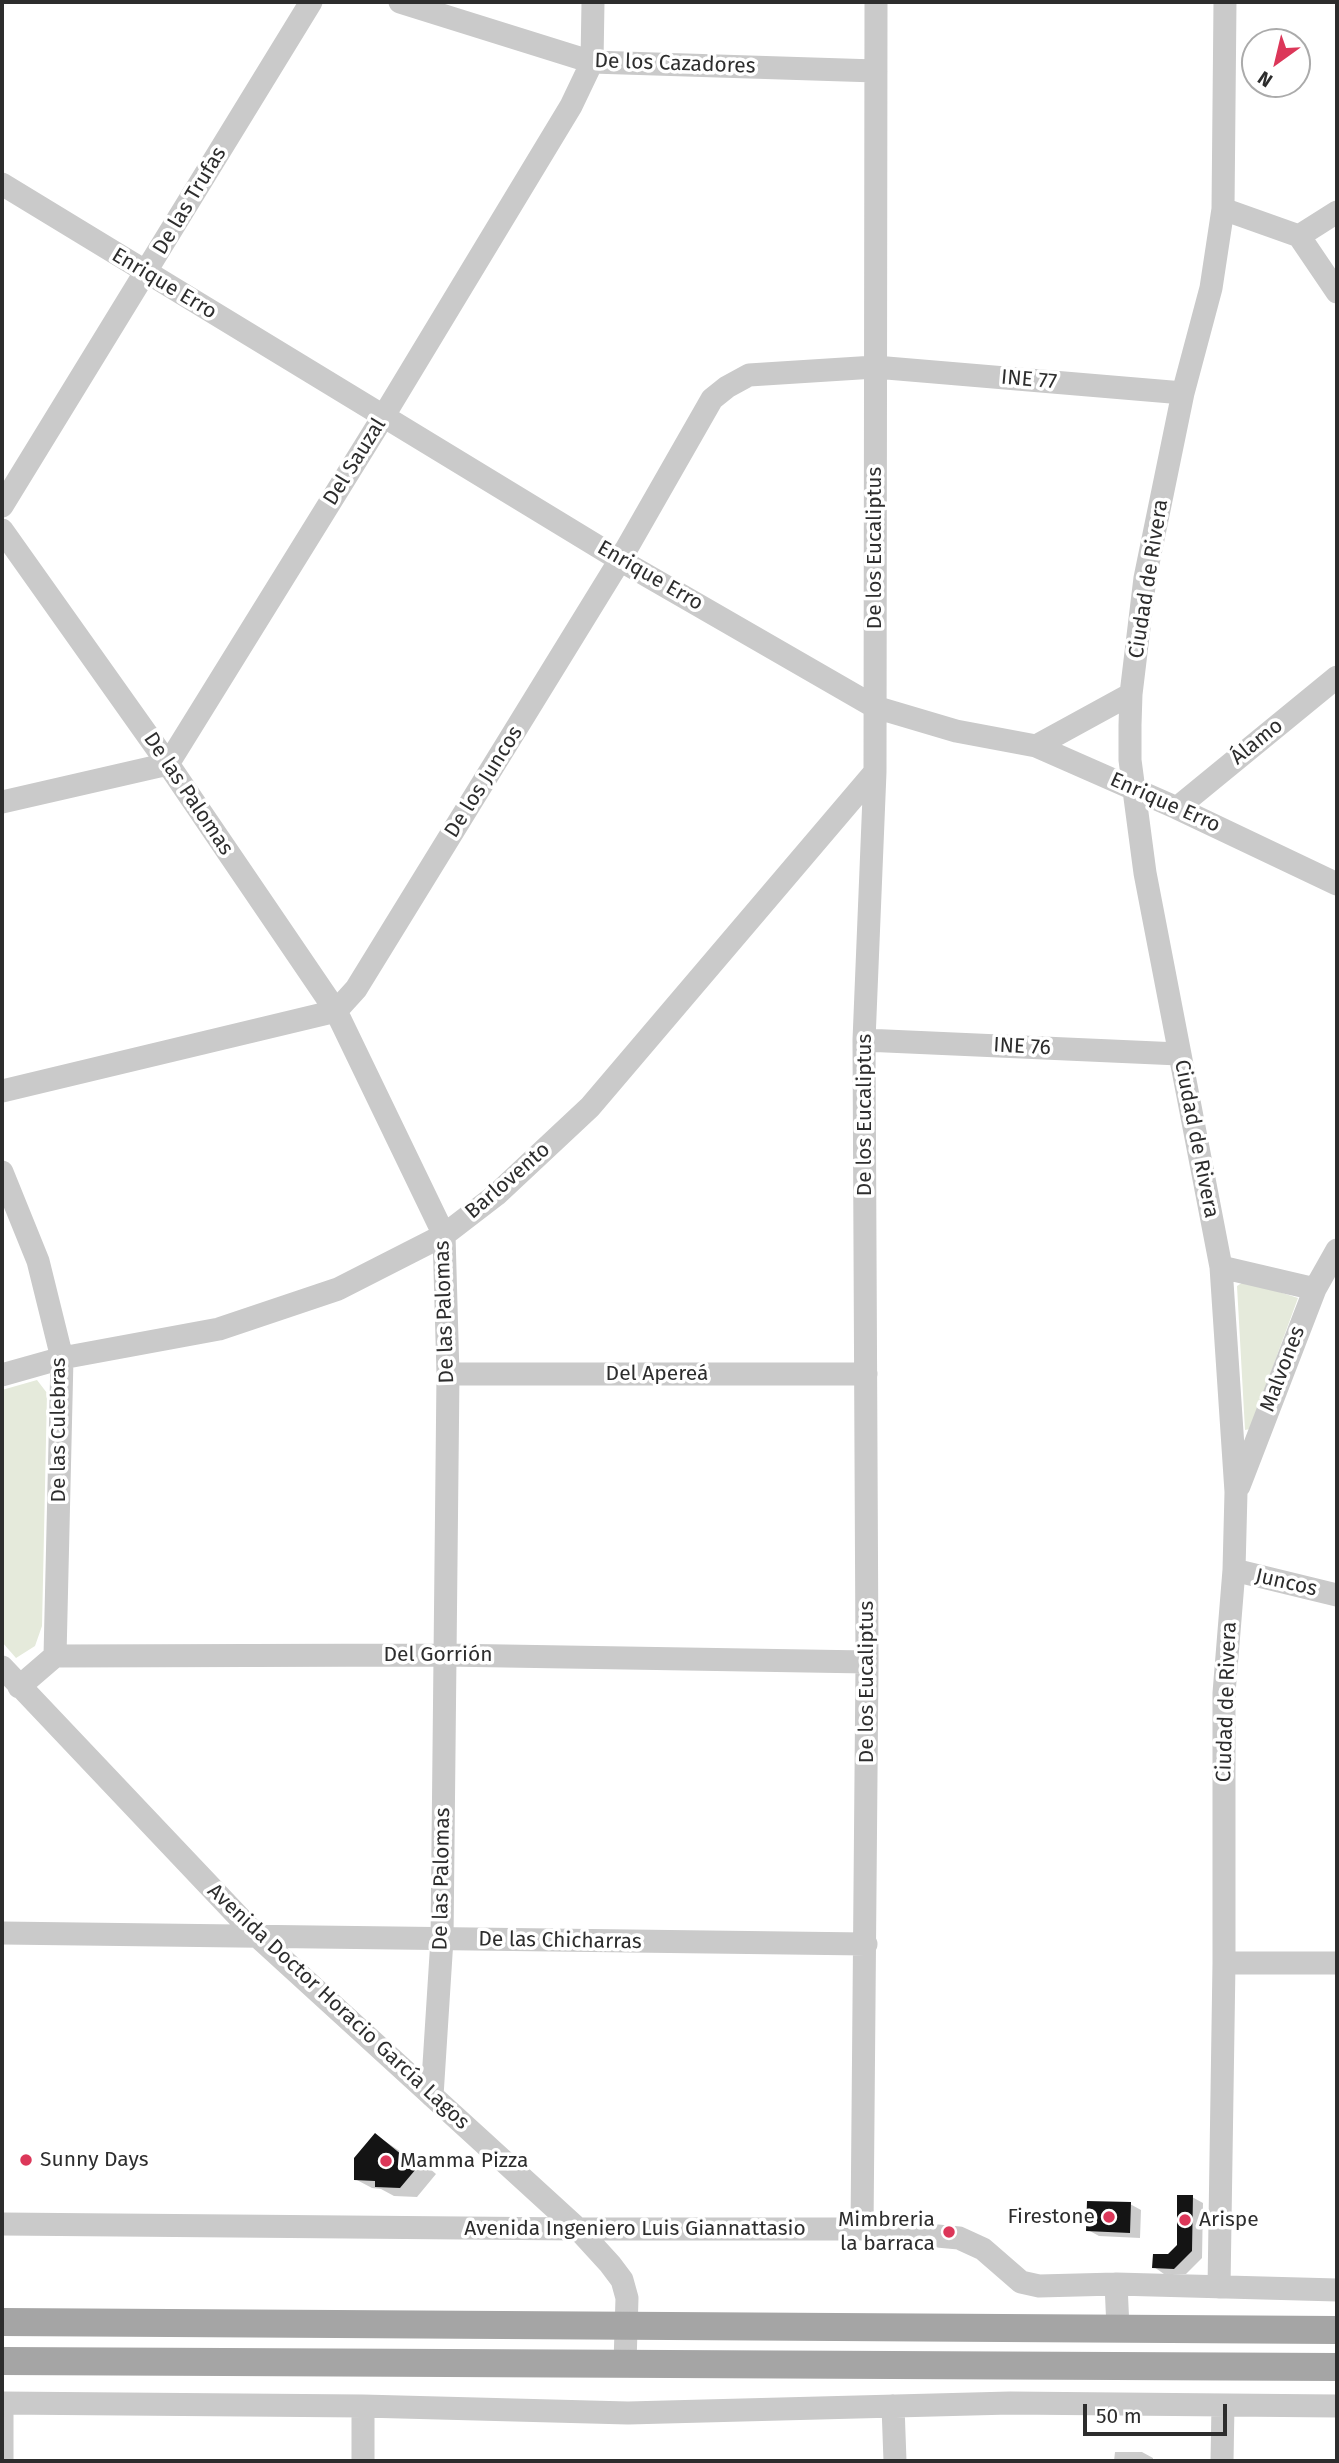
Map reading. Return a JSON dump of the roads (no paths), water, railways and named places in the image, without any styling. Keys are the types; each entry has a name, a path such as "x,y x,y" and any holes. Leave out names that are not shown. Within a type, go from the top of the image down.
{"main road":[{"path":"2,2322 1337,2330"},
{"path":"2,2361 1337,2367"}],"street":[{"name":"De las Trufas","path":"2,506 311,2"},
{"name":"De los Cazadores","path":"400,2 592,62 876,71"},
{"name":"Del Sauzal","path":"168,764 383,417 571,106 592,62 593,2"},
{"name":"De los Eucaliptus","path":"862,2229 867,1662 864,1040 875,772 876,2"},
{"name":"Ciudad de Rivera","path":"1219,2287 1224,1963 1224,1693 1234,1570 1236,1492 1221,1267 1145,873 1130,760 1131,694 1145,578 1183,393 1211,288 1223,209 1225,2"},
{"name":"Enrique Erro","path":"2,184 146,274 621,560 875,707 956,731 1036,746 1177,808 1337,884"},
{"path":"1223,209 1299,236 1337,292"},
{"path":"1299,236 1337,212"},
{"name":"INE 77","path":"875,368 1183,393"},
{"name":"De los Juncos","path":"336,1011 356,989 621,560 712,399 750,375 875,368"},
{"name":"De las Palomas","path":"2,530 168,764 336,1011 444,1235 448,1374 442,1939 432,2096"},
{"name":"Álamo","path":"1177,808 1337,677"},
{"path":"1036,746 1131,694"},
{"path":"2,802 168,764"},
{"name":"Barlovento","path":"2,1375 62,1358 219,1329 338,1289 444,1235 496,1195 590,1107 875,772"},
{"path":"2,1091 336,1011"},
{"name":"INE 76","path":"864,1040 1179,1054"},
{"name":"De las Culebras","path":"2,1172 38,1261 62,1358 55,1656"},
{"name":"Malvones","path":"1236,1492 1315,1289 1337,1250"},
{"path":"1221,1267 1315,1289"},
{"name":"Del Apereá","path":"448,1374 866,1374"},
{"name":"Juncos","path":"1234,1570 1337,1595"},
{"name":"Del Gorrión","path":"55,1656 445,1654 867,1662"},
{"path":"19,1687 55,1656"},
{"name":"Avenida Doctor Horacio García Lagos","path":"2,1667 256,1935 578,2230 622,2280 627,2298 625,2363"},
{"name":"De las Chicharras","path":"2,1934 866,1944"},
{"path":"1224,1963 1337,1963"},
{"name":"Avenida Ingeniero Luis Giannattasio","path":"2,2224 578,2230 862,2229 959,2238 983,2249 1021,2282 1039,2286 1116,2284 1337,2290"},
{"path":"1116,2284 1118,2328"},
{"path":"1010,2403 1013,2367"},
{"path":"2,2461 2,2403 363,2406 628,2413 1010,2403 1337,2406"},
{"path":"363,2406 363,2461"},
{"path":"893,2406 894,2461"},
{"path":"1222,2461 1223,2406"}],"place":[{"name":"Sunny Days","path":"26,2160"},
{"name":"Mamma Pizza","path":"386,2161"},
{"name":"Firestone","path":"1109,2217"},
{"name":"Arispe","path":"1185,2220"},
{"name":"Mimbreria la barraca","path":"949,2232"}]}
